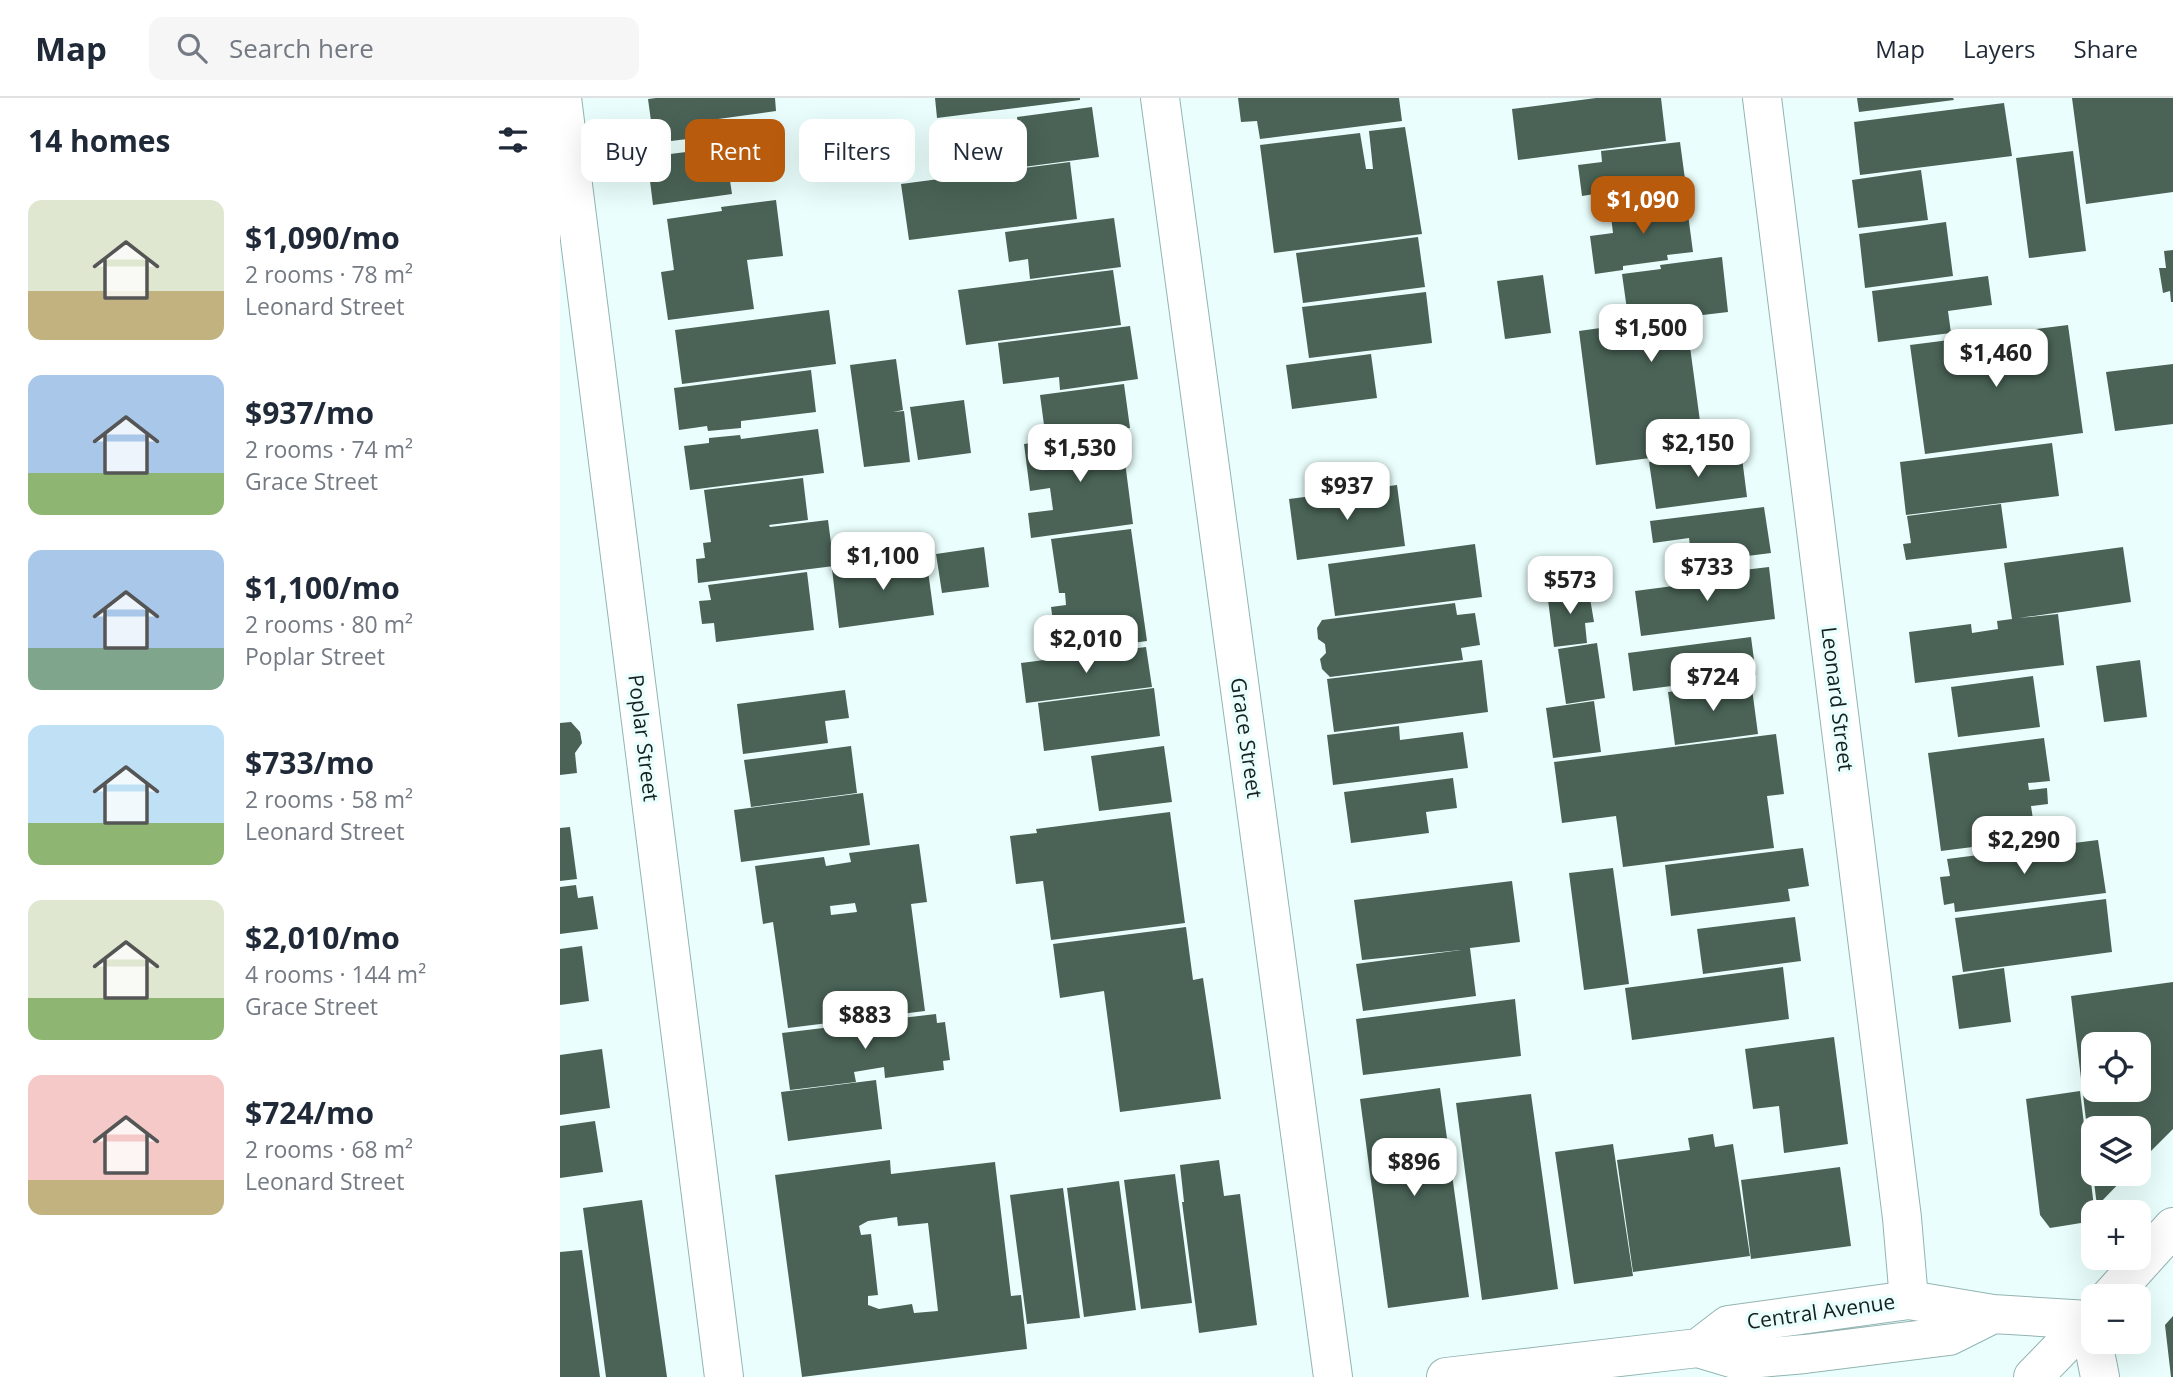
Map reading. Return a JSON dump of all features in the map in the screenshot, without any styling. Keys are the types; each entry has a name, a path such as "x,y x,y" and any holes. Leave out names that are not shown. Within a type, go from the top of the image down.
{"street":[{"name":"Poplar Street","path":"562,98 724,1377"},
{"name":"Grace Street","path":"1160,98 1333,1377"},
{"name":"Leonard Street","path":"1762,98 1902,1218 1909,1300"},
{"path":"2127,1284 2173,1227"},
{"name":"Central Avenue","path":"1698,1348 1728,1325 1909,1300 1993,1314 2081,1322"},
{"name":"Central Avenue","path":"1446,1377 1698,1348 1738,1360 1805,1354 1949,1336 1993,1314"},
{"path":"2033,1377 2081,1336"},
{"path":"1805,1354 1849,1372 1853,1377"},
{"path":"2098,1354 2100,1377"}],"building":[{"path":"775,98 776,111 718,119 685,119 685,139 671,141 671,119 651,119 648,99"},
{"path":"935,98 1080,98 1080,100 937,118"},
{"path":"1238,98 1399,98 1402,121 1260,139 1257,121 1241,122"},
{"path":"1596,98 1661,98 1666,141 1518,160 1512,109"},
{"path":"1857,98 1953,98 1954,100 1859,112"},
{"path":"2072,98 2173,98 2173,192 2086,204"},
{"path":"2004,103 2012,156 1860,175 1854,122"},
{"path":"1092,107 1099,157 1027,166 1027,119 1017,117"},
{"path":"1405,127 1422,234 1274,253 1260,145 1360,133 1366,169 1373,169 1369,131"},
{"path":"1680,142 1687,194 1603,205 1601,193 1582,196 1578,165 1602,162 1601,151"},
{"path":"2073,151 2086,251 2029,258 2016,158"},
{"path":"685,152 685,182 730,182 732,194 653,205 650,182 671,182 671,154"},
{"path":"1070,162 1077,219 909,240 901,184 929,180 1027,182 1027,168"},
{"path":"1921,170 1928,220 1858,228 1852,180"},
{"path":"1686,199 1693,252 1667,255 1668,260 1623,266 1623,270 1595,274 1590,236 1613,233 1610,208"},
{"path":"776,200 783,256 747,260 754,309 668,320 661,272 674,270 667,219 722,211 721,207"},
{"path":"1114,218 1121,267 1030,279 1028,259 1009,262 1005,232"},
{"path":"1946,222 1953,276 1865,288 1859,234"},
{"path":"1418,237 1425,287 1303,303 1296,253"},
{"path":"2173,250 2171,302 2170,291 2163,293 2159,268 2166,268 2164,251"},
{"path":"1722,257 1728,312 1686,317 1704,451 1596,465 1579,331 1629,324 1622,274 1661,269 1660,265"},
{"path":"1113,270 1121,325 966,345 958,290"},
{"path":"1543,275 1551,333 1505,339 1497,281"},
{"path":"1988,276 1992,305 1948,311 1951,333 1878,342 1872,291"},
{"path":"1426,292 1432,343 1309,358 1302,307"},
{"path":"829,310 836,364 682,384 675,330"},
{"path":"2068,325 2083,433 1925,454 1910,345"},
{"path":"1130,326 1138,379 1060,390 1059,377 1003,384 998,343"},
{"path":"1371,354 1377,398 1292,409 1286,365"},
{"path":"896,359 903,410 893,412 904,411 910,462 864,467 850,365"},
{"path":"2173,364 2173,424 2115,431 2106,372"},
{"path":"811,370 816,412 741,421 741,428 708,431 707,426 679,430 674,388"},
{"path":"1124,384 1130,428 1046,440 1040,395"},
{"path":"964,400 971,453 918,460 910,407"},
{"path":"818,429 824,473 690,490 684,446 709,443 709,438 740,435 741,439"},
{"path":"1121,431 1133,524 1031,538 1028,513 1053,510 1050,488 1030,491 1024,444"},
{"path":"2052,443 2059,496 1906,515 1900,462"},
{"path":"1741,450 1747,497 1656,509 1649,462"},
{"path":"803,478 808,520 769,525 828,520 834,566 698,583 696,559 705,558 703,543 711,542 704,490"},
{"path":"1397,485 1405,546 1297,560 1289,499"},
{"path":"2001,504 2007,548 1906,560 1903,544 1911,543 1907,516"},
{"path":"1764,507 1771,553 1692,563 1689,538 1653,543 1650,521"},
{"path":"1131,529 1147,641 1073,651 1057,650 1051,607 1066,605 1065,593 1059,593 1051,539"},
{"path":"1475,544 1482,597 1335,616 1328,564"},
{"path":"984,547 989,587 942,593 936,554"},
{"path":"2123,547 2131,602 2019,618 2058,614 2064,665 1915,683 1909,632 1971,624 1972,633 1998,629 1997,621 2012,619 2004,563"},
{"path":"926,556 934,615 839,628 832,569"},
{"path":"1769,567 1775,619 1641,636 1635,591 1719,580 1718,573"},
{"path":"807,572 814,630 716,642 714,623 702,624 699,601 711,600 708,585"},
{"path":"1588,586 1594,622 1585,623 1587,643 1554,647 1547,592"},
{"path":"1455,603 1457,615 1475,613 1480,645 1461,648 1463,660 1330,677 1322,669 1320,659 1326,653 1325,644 1318,639 1317,628 1322,620"},
{"path":"1751,637 1756,675 1633,691 1628,653"},
{"path":"1597,643 1605,698 1566,704 1558,649"},
{"path":"1146,647 1152,687 1026,703 1021,663"},
{"path":"1482,660 1488,712 1334,732 1327,679"},
{"path":"2140,660 2147,717 2104,722 2096,666"},
{"path":"2033,676 2040,727 1958,737 1951,687"},
{"path":"1751,681 1758,734 1675,745 1668,692"},
{"path":"1154,688 1160,736 1044,751 1038,703"},
{"path":"845,690 849,718 825,721 828,743 743,754 737,704"},
{"path":"1594,701 1601,752 1553,758 1546,708"},
{"path":"571,722 580,732 582,743 575,753 577,773 560,775 560,723"},
{"path":"1399,726 1400,740 1463,732 1468,768 1333,785 1327,735"},
{"path":"1776,734 1784,794 1767,796 1774,848 1623,867 1616,816 1562,823 1554,762"},
{"path":"2044,738 2050,781 2028,783 2029,790 2047,788 2048,804 2031,806 2036,839 1941,851 1928,753"},
{"path":"851,746 857,793 751,807 744,760"},
{"path":"1164,746 1172,802 1099,811 1091,756"},
{"path":"1453,778 1457,808 1426,812 1429,833 1351,843 1344,792"},
{"path":"863,793 870,845 741,862 734,810"},
{"path":"1170,812 1185,923 1051,940 1043,881 1016,884 1010,836 1037,833 1036,829"},
{"path":"570,827 577,879 560,881 560,828"},
{"path":"2098,840 2106,893 1955,912 1954,903 1944,905 1940,877 1950,876 1947,859"},
{"path":"919,844 927,902 911,904 925,1011 788,1028 773,922 763,924 755,866 824,857 826,866 851,862 849,853","holes":["855,903 857,912 831,915 830,906"]},
{"path":"1803,848 1809,886 1788,889 1790,901 1671,916 1665,865"},
{"path":"1613,868 1629,984 1584,990 1569,873"},
{"path":"1512,881 1520,942 1470,948 1476,996 1363,1011 1356,964 1461,950 1362,960 1354,900"},
{"path":"576,885 578,898 593,896 598,929 560,934 560,887"},
{"path":"2106,899 2112,952 1963,972 1955,918"},
{"path":"1795,917 1801,961 1703,974 1697,929"},
{"path":"1186,927 1193,980 1203,978 1221,1099 1120,1112 1104,991 1060,998 1053,944"},
{"path":"582,946 589,1001 560,1005 560,949"},
{"path":"1783,967 1789,1019 1632,1040 1625,988"},
{"path":"2004,968 2011,1022 1959,1029 1952,976"},
{"path":"2173,982 2173,1129 2151,1151 2151,1116 2086,1116 2084,1102 2151,1102 2151,1032 2081,1032 2081,1078 2071,996"},
{"path":"1515,999 1521,1056 1363,1075 1356,1019"},
{"path":"936,1014 937,1023 945,1022 950,1060 943,1061 944,1070 885,1078 884,1067 854,1072 856,1082 790,1090 782,1033 848,1025 849,1033 877,1029 876,1021"},
{"path":"1834,1037 1848,1144 1784,1153 1779,1106 1753,1109 1745,1049"},
{"path":"602,1049 610,1108 560,1115 560,1055"},
{"path":"876,1080 882,1129 788,1141 781,1092"},
{"path":"1440,1088 1469,1297 1388,1308 1360,1099"},
{"path":"2080,1091 2083,1116 2081,1186 2091,1186 2093,1200 2081,1200 2081,1223 2050,1228 2040,1215 2026,1099"},
{"path":"1531,1094 1558,1289 1482,1300 1456,1103"},
{"path":"595,1121 603,1172 560,1178 560,1126"},
{"path":"1713,1134 1715,1147 1733,1144 1750,1256 1633,1272 1617,1160 1690,1150 1688,1138"},
{"path":"1613,1144 1633,1276 1574,1284 1555,1152"},
{"path":"890,1160 891,1174 995,1162 1011,1296 1021,1295 1027,1349 802,1377 775,1175","holes":["897,1217 898,1226 928,1223 938,1311 914,1313 912,1304 879,1309 868,1305 868,1296 878,1295 871,1234 861,1235 859,1226 868,1221"]},
{"path":"1219,1160 1224,1196 1240,1194 1257,1325 1199,1333 1182,1202 1180,1165"},
{"path":"1840,1167 1851,1246 1751,1259 1741,1180"},
{"path":"1175,1174 1192,1303 1141,1309 1124,1180"},
{"path":"1119,1181 1136,1310 1084,1317 1067,1188"},
{"path":"2094,1186 2116,1186 2103,1200 2096,1200"},
{"path":"1063,1188 1080,1318 1027,1324 1010,1195"},
{"path":"642,1200 667,1377 606,1377 583,1208"},
{"path":"582,1250 600,1377 560,1377 560,1252"},
{"path":"2173,1316 2173,1377 2171,1377 2165,1325"}]}
